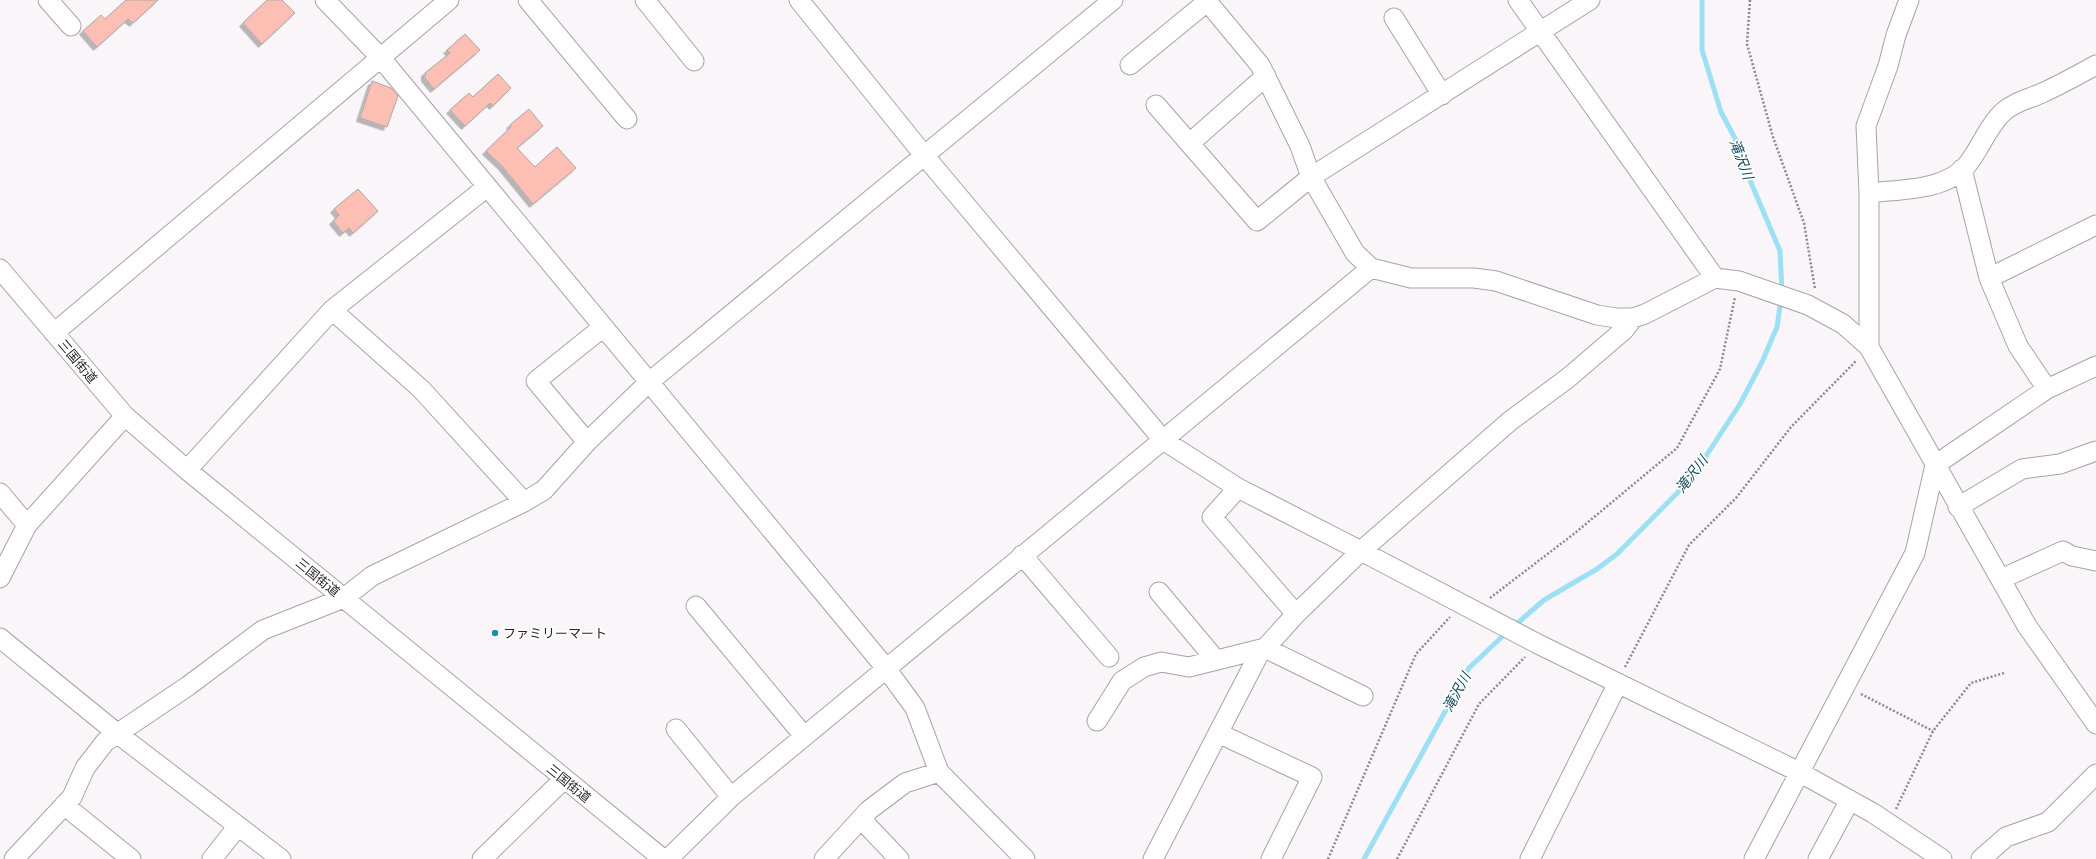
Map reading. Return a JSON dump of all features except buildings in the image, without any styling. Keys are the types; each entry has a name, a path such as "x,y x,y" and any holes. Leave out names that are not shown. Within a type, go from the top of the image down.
{"street":[{"path":"48,0 71,26"},
{"path":"324,0 380,57 602,328 885,668 915,708 939,772 1025,859"},
{"path":"54,333 449,0"},
{"path":"528,0 627,119"},
{"path":"645,0 694,61"},
{"path":"799,0 923,154 1163,440 1238,488 1362,551 1538,644 1799,772 1889,823 1942,859"},
{"path":"14,859 72,796 85,768 105,742 188,686 263,630 344,598 372,576 524,502 544,490 587,442 648,382 923,154 1113,0"},
{"path":"1518,0 1715,278"},
{"path":"1156,105 1257,221 1311,177 1590,0"},
{"path":"1869,347 1869,193 1866,126 1888,66 1896,35 1909,0"},
{"path":"1130,65 1207,1 1260,65 1300,146 1311,177 1356,253 1371,268 1411,278 1474,278 1496,281 1597,315 1616,318 1633,318 1645,314 1715,278 1739,281 1811,307 1843,324 1869,347 1912,420 1958,507 2028,626 2096,724"},
{"path":"1394,18 1442,95"},
{"path":"1869,193 1926,186 1953,177 1962,169 1976,151 1986,132 2004,111 2024,99 2040,94 2096,65"},
{"path":"1190,143 1266,76"},
{"path":"1962,169 1989,278 2018,346 2047,389"},
{"path":"187,470 332,310 487,187"},
{"path":"1989,278 2096,225"},
{"path":"668,859 731,797 885,668 1371,268"},
{"name":"三国街道","path":"0,269 125,416 187,470 662,859"},
{"path":"332,310 421,389 524,502"},
{"path":"1153,859 1258,656 1265,648 1296,614 1362,551 1510,421 1568,378 1624,330 1633,318"},
{"path":"587,442 536,381 602,328"},
{"path":"1754,859 1915,553 1935,465 2047,389 2096,366"},
{"path":"0,578 27,525 125,416"},
{"path":"1958,507 2022,469 2060,464 2096,450"},
{"path":"1238,488 1212,517 1296,614"},
{"path":"0,493 27,525"},
{"path":"2001,579 2063,551 2072,556 2096,561"},
{"path":"1022,556 1109,657"},
{"path":"1159,592 1216,660"},
{"path":"696,606 804,736"},
{"path":"0,638 118,734 281,859"},
{"path":"1097,721 1122,681 1144,667 1161,662 1189,667 1265,648 1363,696"},
{"path":"1530,859 1618,683"},
{"path":"676,729 731,797"},
{"path":"1218,733 1312,777 1271,859"},
{"path":"824,859 869,810 905,783 939,772"},
{"path":"1981,859 2006,837 2048,822 2096,774"},
{"path":"482,859 564,779"},
{"path":"1818,859 1850,800"},
{"path":"64,805 131,859"},
{"path":"861,819 899,859"},
{"path":"212,859 238,826"}],"path":[{"path":"1750,0 1747,44 1773,137 1804,223 1815,283 1811,307"},
{"path":"1328,859 1416,654 1469,607 1575,533 1677,448 1720,369 1739,281"},
{"path":"1618,683 1689,545 1736,498 1791,427 1869,347"},
{"path":"1397,859 1479,704 1538,644"},
{"path":"1889,823 1933,732 1971,683 2004,673"},
{"path":"1845,686 1933,732"}],"waterway":[{"name":"滝沢川","path":"1702,0 1702,50 1721,112 1739,146 1744,166 1780,251 1782,292"},
{"name":"滝沢川","path":"1513,627 1544,600 1597,569 1617,554 1691,479 1740,404 1762,362 1777,327 1781,299"},
{"name":"滝沢川","path":"1364,859 1469,668 1507,632"}],"place":[{"name":"ファミリーマート","path":"495,633"}]}
